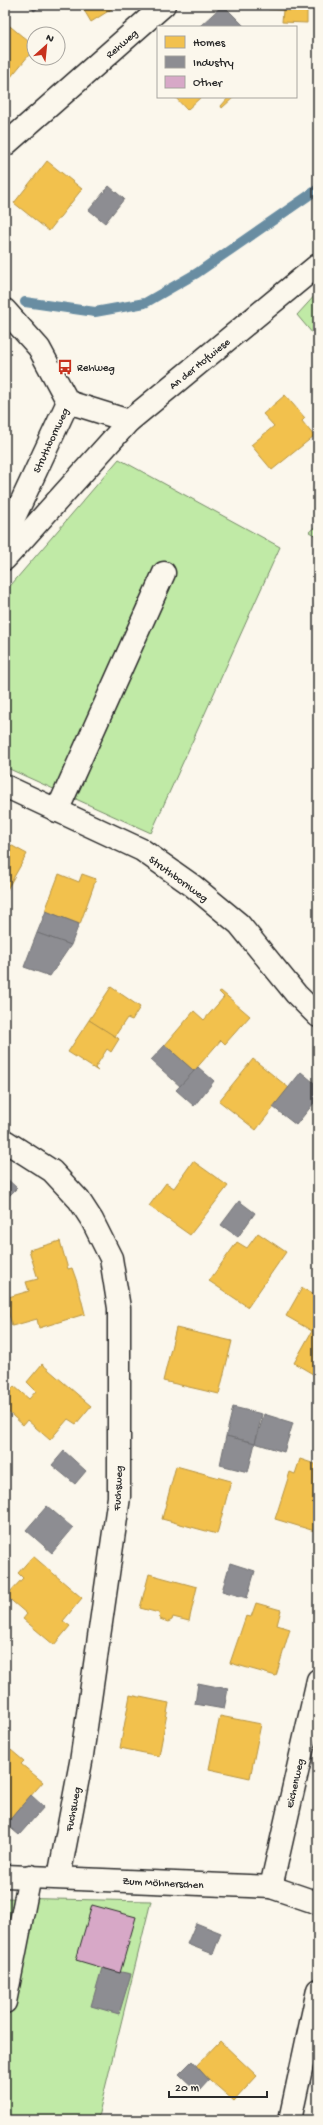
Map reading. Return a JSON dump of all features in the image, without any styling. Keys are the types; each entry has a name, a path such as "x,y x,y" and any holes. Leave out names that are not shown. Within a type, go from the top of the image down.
{"street":[{"name":"Rehweg","path":"5,145 164,5"},
{"name":"An der Hofwiese","path":"5,559 129,421 318,265"},
{"name":"Struthbornweg","path":"5,310 39,348 68,402 5,536"},
{"path":"68,402 129,421"},
{"path":"57,811 164,573"},
{"name":"Struthbornweg","path":"5,786 142,850 193,886 239,924 296,994 318,1016"},
{"name":"Fuchsweg","path":"5,1141 52,1171 79,1200 92,1220 111,1258 119,1308 119,1497 82,1762 59,1877"},
{"name":"Eichenweg","path":"271,1887 318,1680"},
{"name":"Zum Möhnerschen","path":"5,1876 59,1877 271,1887 318,1903"},
{"path":"5,2002 30,1876"},
{"path":"290,2120 318,1990"}],"green space":[{"path":"318,292 318,340 297,315"},
{"path":"119,459 280,547 151,833 5,767 5,592"},
{"path":"318,524 318,537 309,532"},
{"path":"5,1898 151,1901 98,2117 113,2120 5,2120"}],"building: Homes":[{"path":"81,5 118,5 91,22"},
{"path":"269,5 307,5 307,23 282,22 283,10 268,9"},
{"path":"5,22 26,39 26,59 5,84"},
{"path":"176,98 200,98 187,110"},
{"path":"228,98 233,98 222,108 221,106"},
{"path":"47,161 82,189 49,231 14,203"},
{"path":"285,395 305,418 302,421 314,436 272,470 251,445 274,426 263,414"},
{"path":"5,842 27,854 5,893"},
{"path":"59,874 79,882 82,874 96,879 80,924 45,911"},
{"path":"111,987 140,1007 132,1020 127,1018 115,1036 119,1039 89,1020"},
{"path":"221,991 250,1016 225,1044 221,1040 194,1071 165,1045 194,1011 204,1020 224,997 219,992"},
{"path":"89,1020 119,1039 111,1052 107,1049 95,1068 98,1071 68,1052"},
{"path":"253,1059 289,1088 256,1130 219,1101"},
{"path":"193,1161 228,1186 190,1235 149,1206 166,1183 174,1188"},
{"path":"258,1233 286,1252 248,1307 209,1281 237,1242 247,1248"},
{"path":"60,1241 68,1269 72,1268 77,1282 85,1314 39,1328 37,1319 12,1326 5,1298 29,1291 26,1282 38,1279 29,1250"},
{"path":"302,1288 318,1297 318,1377 294,1363 312,1331 286,1316"},
{"path":"176,1328 232,1341 219,1394 163,1381"},
{"path":"42,1364 91,1406 76,1424 68,1419 50,1440 27,1420 23,1425 5,1409 5,1396 14,1386 29,1399 36,1391 27,1382"},
{"path":"300,1459 318,1465 318,1532 275,1519 290,1472 295,1474"},
{"path":"176,1466 231,1481 217,1534 162,1519"},
{"path":"33,1556 82,1598 63,1621 70,1626 54,1645 23,1619 27,1614 6,1596 23,1578 18,1573"},
{"path":"149,1574 197,1587 189,1621 173,1617 172,1620 168,1622 160,1619 159,1613 140,1608"},
{"path":"256,1603 281,1610 277,1625 290,1629 276,1676 230,1663 246,1616 251,1617"},
{"path":"130,1695 169,1703 159,1756 120,1748"},
{"path":"220,1716 261,1724 250,1778 209,1769"},
{"path":"11,1750 24,1761 21,1764 43,1782 6,1824 5,1757"},
{"path":"220,2041 257,2076 234,2101 195,2067"}],"building: Industry":[{"path":"30,5 42,5 34,11"},
{"path":"223,5 244,26 200,26"},
{"path":"109,186 124,199 105,223 89,210"},
{"path":"46,911 79,924 71,945 37,933"},
{"path":"37,933 71,945 50,976 24,967"},
{"path":"165,1045 194,1071 181,1087 151,1060"},
{"path":"198,1067 214,1081 194,1106 176,1090"},
{"path":"301,1072 318,1086 318,1098 296,1125 273,1107"},
{"path":"5,1177 17,1188 5,1200"},
{"path":"239,1201 255,1213 238,1237 221,1225"},
{"path":"233,1407 262,1414 255,1443 226,1436"},
{"path":"264,1414 293,1423 284,1452 255,1443"},
{"path":"226,1436 255,1443 248,1472 220,1465"},
{"path":"64,1451 86,1471 75,1484 52,1465"},
{"path":"47,1506 73,1528 52,1553 26,1530"},
{"path":"230,1563 255,1571 247,1598 222,1591"},
{"path":"198,1683 228,1689 224,1709 195,1704"},
{"path":"31,1795 44,1807 19,1835 6,1824"},
{"path":"196,1923 221,1933 213,1954 187,1944"},
{"path":"102,1968 131,1974 119,2014 91,2006"},
{"path":"192,2061 209,2080 198,2092 179,2074"}],"building: Other":[{"path":"92,1905 136,1917 120,1973 76,1960"}],"waterway":[{"path":"25,302 95,312 145,303 197,273 318,189"}],"place":[{"name":"Rehweg","path":"65,367"}]}
